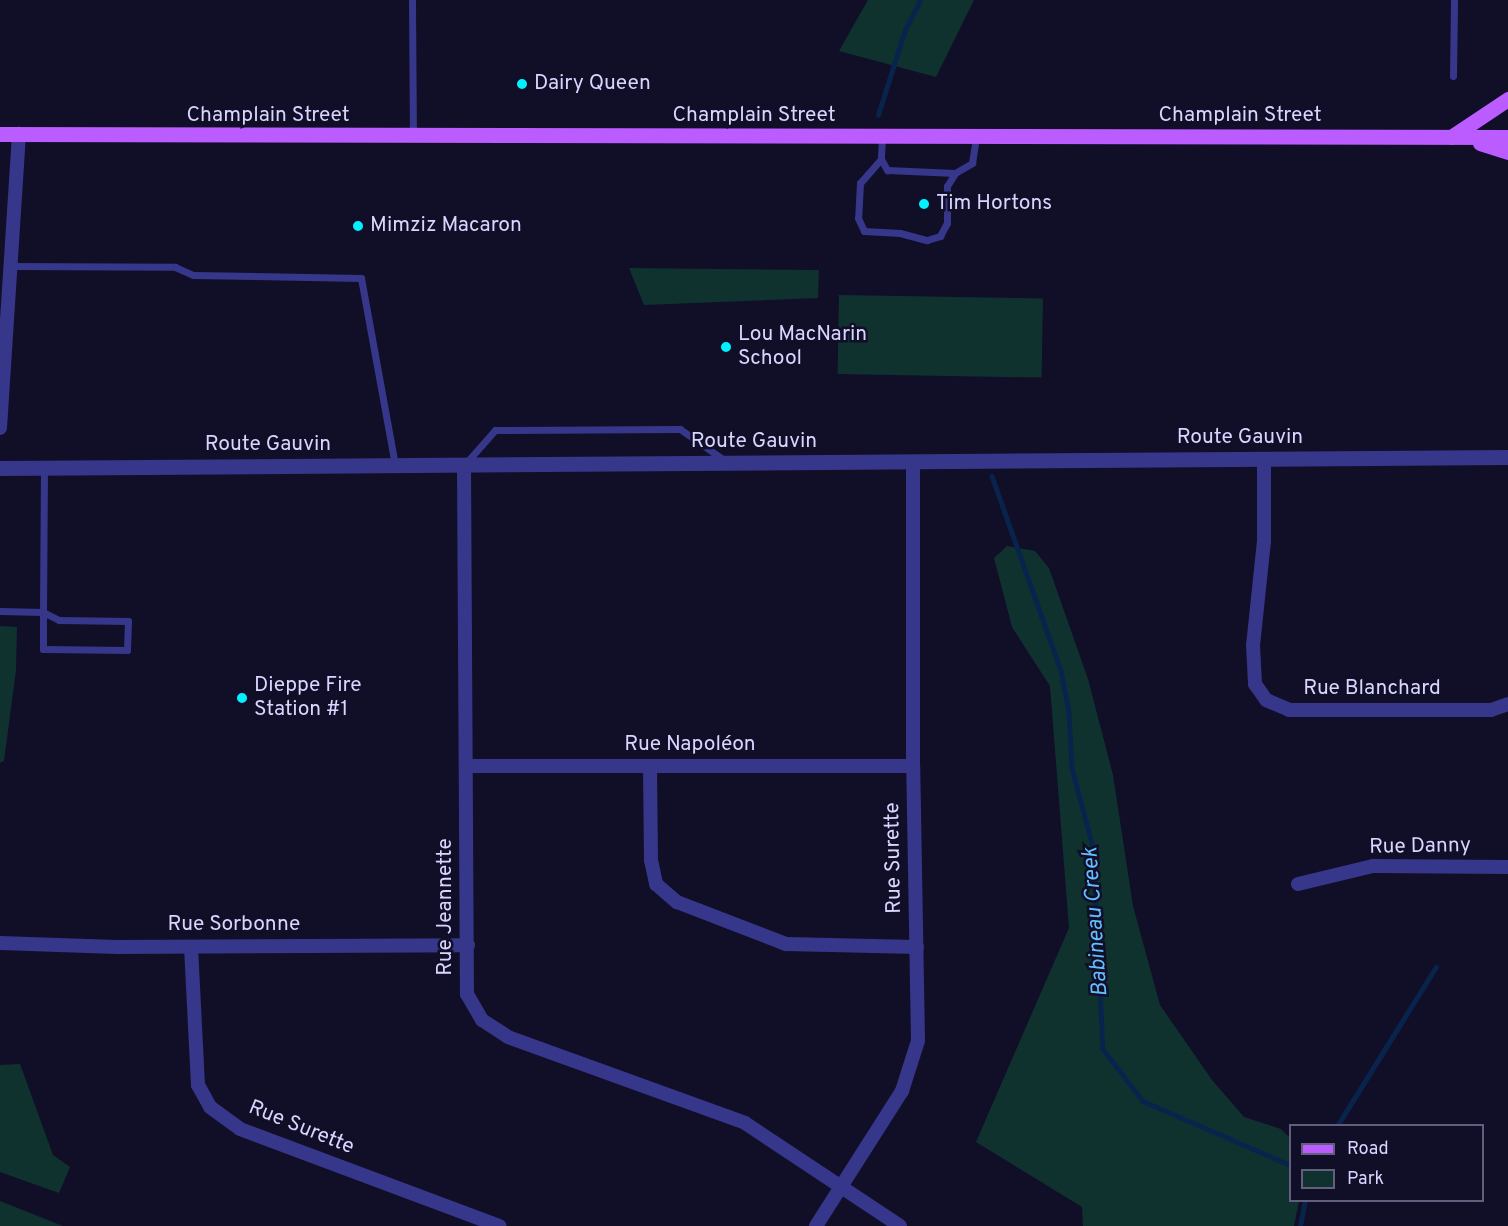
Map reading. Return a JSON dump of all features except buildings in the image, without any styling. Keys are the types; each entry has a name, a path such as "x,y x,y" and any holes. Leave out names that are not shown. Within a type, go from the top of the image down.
{"main road":[{"path":"1451,137 1508,99"},
{"name":"Champlain Street","path":"0,134 413,138 1508,137"},
{"path":"1451,137 1508,152"}],"street":[{"path":"0,428 19,134"},
{"name":"Route Gauvin","path":"0,468 1508,457"},
{"name":"Rue Blanchard","path":"1264,459 1264,541 1253,645 1255,684 1266,700 1289,710 1491,710 1508,704"},
{"name":"Rue Surette","path":"816,1226 911,1070 918,1041 913,766 914,462"},
{"name":"Rue Jeannette","path":"464,465 467,994 482,1020 500,1031 745,1123 900,1226"},
{"name":"Rue Napoléon","path":"466,766 913,766"},
{"path":"650,766 651,860 656,884 677,902 786,944 916,947"},
{"name":"Rue Danny","path":"1298,884 1373,866 1508,867"},
{"name":"Rue Sorbonne","path":"0,943 190,946 468,945"},
{"name":"Rue Surette","path":"190,946 198,1085 210,1107 240,1129 499,1226"}],"lane":[{"path":"412,0 413,138"},
{"path":"1453,76 1454,0"},
{"path":"882,138 881,159 860,183 858,218 864,231 900,232 927,240 940,236 947,223 947,186 955,173 972,163 976,137"},
{"path":"881,159 893,172 955,173"},
{"path":"10,266 175,267 193,275 361,278 395,465"},
{"path":"464,465 495,430 680,429 729,463"},
{"path":"0,611 43,612 59,620 128,621 127,650 43,649 43,612 44,468"}],"green space":[{"path":"868,0 974,0 936,77 839,51"},
{"path":"629,268 819,270 818,298 644,305"},
{"path":"839,295 1043,299 1042,378 838,374"},
{"path":"1007,546 1035,551 1049,568 1088,679 1113,775 1133,906 1160,1005 1212,1080 1244,1117 1281,1129 1289,1137 1289,1202 1299,1202 1294,1226 1083,1226 1082,1207 976,1142 1069,928 1050,686 1012,627 994,558"},
{"path":"0,626 17,627 16,670 4,761 0,763"},
{"path":"20,1064 53,1155 70,1167 59,1193 0,1172 0,1065"},
{"path":"0,1201 63,1226 0,1226"}],"waterway":[{"path":"878,115 905,30 920,0"},
{"name":"Babineau Creek","path":"992,476 1061,671 1069,712 1072,768 1093,847 1103,1049 1143,1101 1289,1165"},
{"path":"1338,1124 1436,967"},
{"path":"1300,1226 1305,1202"}],"place":[{"name":"Dairy Queen","path":"522,84"},
{"name":"Tim Hortons","path":"924,204"},
{"name":"Mimziz Macaron","path":"358,226"},
{"name":"Lou MacNarin School","path":"726,347"},
{"name":"Dieppe Fire Station #1","path":"242,698"}]}
